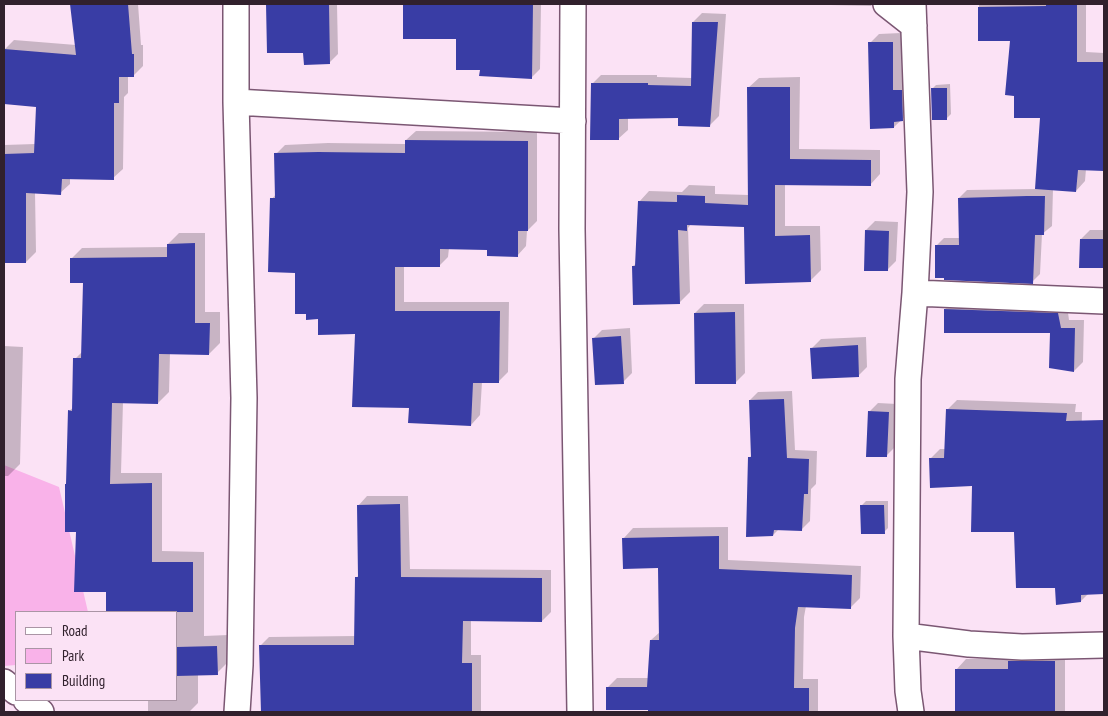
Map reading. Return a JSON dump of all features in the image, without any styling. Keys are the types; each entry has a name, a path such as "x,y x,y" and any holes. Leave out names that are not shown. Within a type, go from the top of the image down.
{"street":[{"path":"236,4 236,102 244,398 240,665 237,712"},
{"path":"573,4 572,229 580,712"},
{"path":"886,4 914,15 920,192 908,380 906,636 908,691 911,712"},
{"path":"236,102 573,121"},
{"path":"915,293 1104,301"},
{"path":"906,636 969,644 1014,646 1104,645"},
{"path":"4,682 15,691"},
{"path":"27,701 41,712"}],"green space":[{"path":"4,465 59,487 88,611 15,611 15,665 4,666"}],"building":[{"path":"70,4 128,4 132,54 134,54 134,77 119,77 119,103 114,103 114,180 62,179 61,195 26,193 26,263 4,263 4,154 34,153 36,107 4,104 4,49 76,55"},
{"path":"266,4 329,4 330,64 304,65 303,53 267,53"},
{"path":"403,4 533,4 532,79 479,76 480,70 456,70 456,39 403,39"},
{"path":"1046,4 1077,4 1077,62 1104,62 1104,171 1078,170 1076,192 1035,189 1040,118 1014,118 1014,96 1005,95 1010,41 978,41 978,7 1046,6"},
{"path":"692,22 718,22 710,127 678,126 678,118 619,119 619,140 590,140 591,83 648,83 648,85 691,86"},
{"path":"868,42 893,42 893,90 902,90 903,121 894,122 894,128 870,129"},
{"path":"747,87 790,87 790,159 871,160 871,186 775,185 775,236 810,235 811,282 745,284 744,227 687,225 687,231 678,230 680,304 633,305 632,266 635,266 638,201 677,202 677,195 705,196 705,203 748,205"},
{"path":"931,88 947,88 947,120 932,120"},
{"path":"405,140 528,141 528,231 518,231 518,257 487,256 487,250 440,249 440,267 395,267 395,311 500,311 499,383 473,383 471,426 408,423 409,408 352,407 355,334 318,335 318,319 306,320 306,314 295,314 295,273 268,272 270,198 275,198 274,153 405,153"},
{"path":"1045,196 1044,235 1035,235 1033,284 935,278 935,245 959,245 958,198"},
{"path":"865,230 889,231 888,271 864,271"},
{"path":"1080,239 1104,239 1104,268 1079,268"},
{"path":"195,243 195,323 210,323 209,355 159,354 158,404 112,403 110,484 152,483 152,562 193,562 193,612 106,611 106,592 74,592 76,532 65,532 68,410 72,411 73,358 81,358 83,283 70,283 70,258 167,257 167,244"},
{"path":"944,309 1058,313 1061,328 1075,328 1074,372 1049,368 1050,333 944,333"},
{"path":"735,312 736,384 695,384 694,313"},
{"path":"621,336 624,384 595,385 592,338"},
{"path":"858,345 859,377 812,379 810,348"},
{"path":"784,399 787,458 809,459 808,494 804,494 802,531 774,530 773,536 746,537 748,457 751,457 749,400"},
{"path":"946,409 1067,413 1066,421 1104,420 1104,594 1081,595 1081,602 1056,605 1055,588 1016,588 1014,532 971,532 972,486 930,488 929,458 944,458"},
{"path":"868,411 889,412 887,457 866,457"},
{"path":"400,504 401,577 542,578 542,622 463,621 462,663 472,663 472,712 261,712 259,645 354,645 355,577 358,577 357,505"},
{"path":"860,505 884,505 885,534 861,534"},
{"path":"719,536 719,569 852,575 851,609 798,607 795,628 794,688 809,688 809,712 648,712 648,710 606,710 606,687 647,687 650,640 659,640 658,568 623,569 622,538"},
{"path":"217,646 218,675 178,676 178,647"},
{"path":"1008,661 1055,661 1055,712 955,712 955,669 1008,669"}]}
